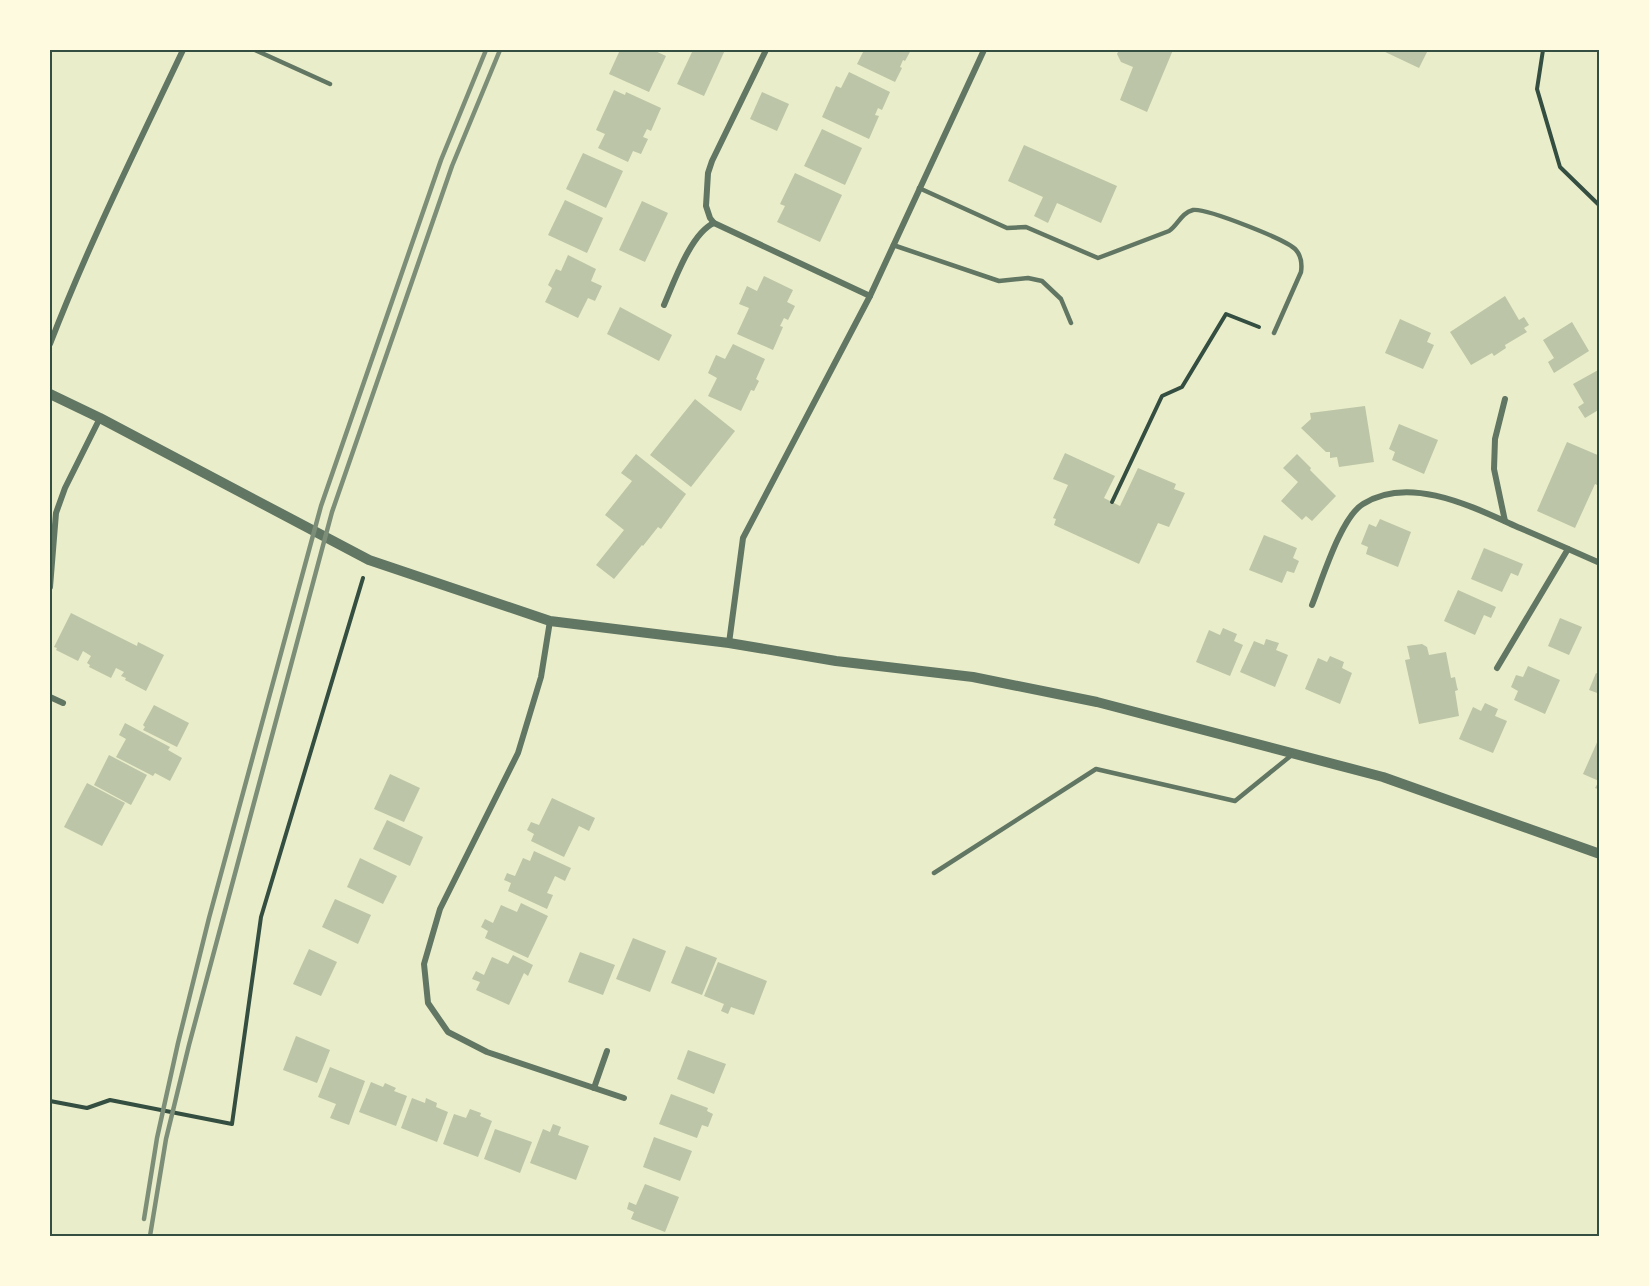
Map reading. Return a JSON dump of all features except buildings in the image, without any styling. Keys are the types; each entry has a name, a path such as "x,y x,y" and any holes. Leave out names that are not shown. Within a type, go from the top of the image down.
{"street":[{"path":"50,344 119,183 183,50"},
{"path":"766,50 712,160 708,173 706,206 708,213 714,223 870,296"},
{"path":"729,643 743,538 870,296 984,50"},
{"path":"664,305 688,253 701,234 714,223"},
{"path":"50,394 369,560 550,621 729,643 836,661 973,677 1097,702 1383,777 1599,854"},
{"path":"1505,399 1495,439 1494,469 1505,521"},
{"path":"50,587 56,513 65,488 100,418"},
{"path":"1312,605 1346,522 1362,504 1388,494 1419,493 1456,500 1599,563"},
{"path":"1497,668 1568,549"},
{"path":"550,621 541,677 518,753 440,909 424,964 428,1003 448,1032 487,1052 624,1098"},
{"path":"50,698 63,703"},
{"path":"594,1088 607,1051"}],"lane":[{"path":"255,50 330,84"},
{"path":"919,188 1007,228 1026,227 1098,258 1169,231 1186,213 1194,210 1213,212 1290,245 1300,256 1301,272 1274,333"},
{"path":"893,245 999,280 1028,278 1042,281 1061,299 1071,322"},
{"path":"934,873 1096,769 1235,801 1293,754"}],"path":[{"path":"1543,50 1537,89 1560,167 1599,206"},
{"path":"1112,502 1162,396 1182,387 1226,314 1274,333"},
{"path":"50,1101 87,1108 110,1100 232,1124 261,917 369,560"}],"railway":[{"path":"144,1219 157,1138 209,918 321,506 441,160 486,50"},
{"path":"150,1236 166,1139 189,1045 332,512 452,166 500,50"}]}
